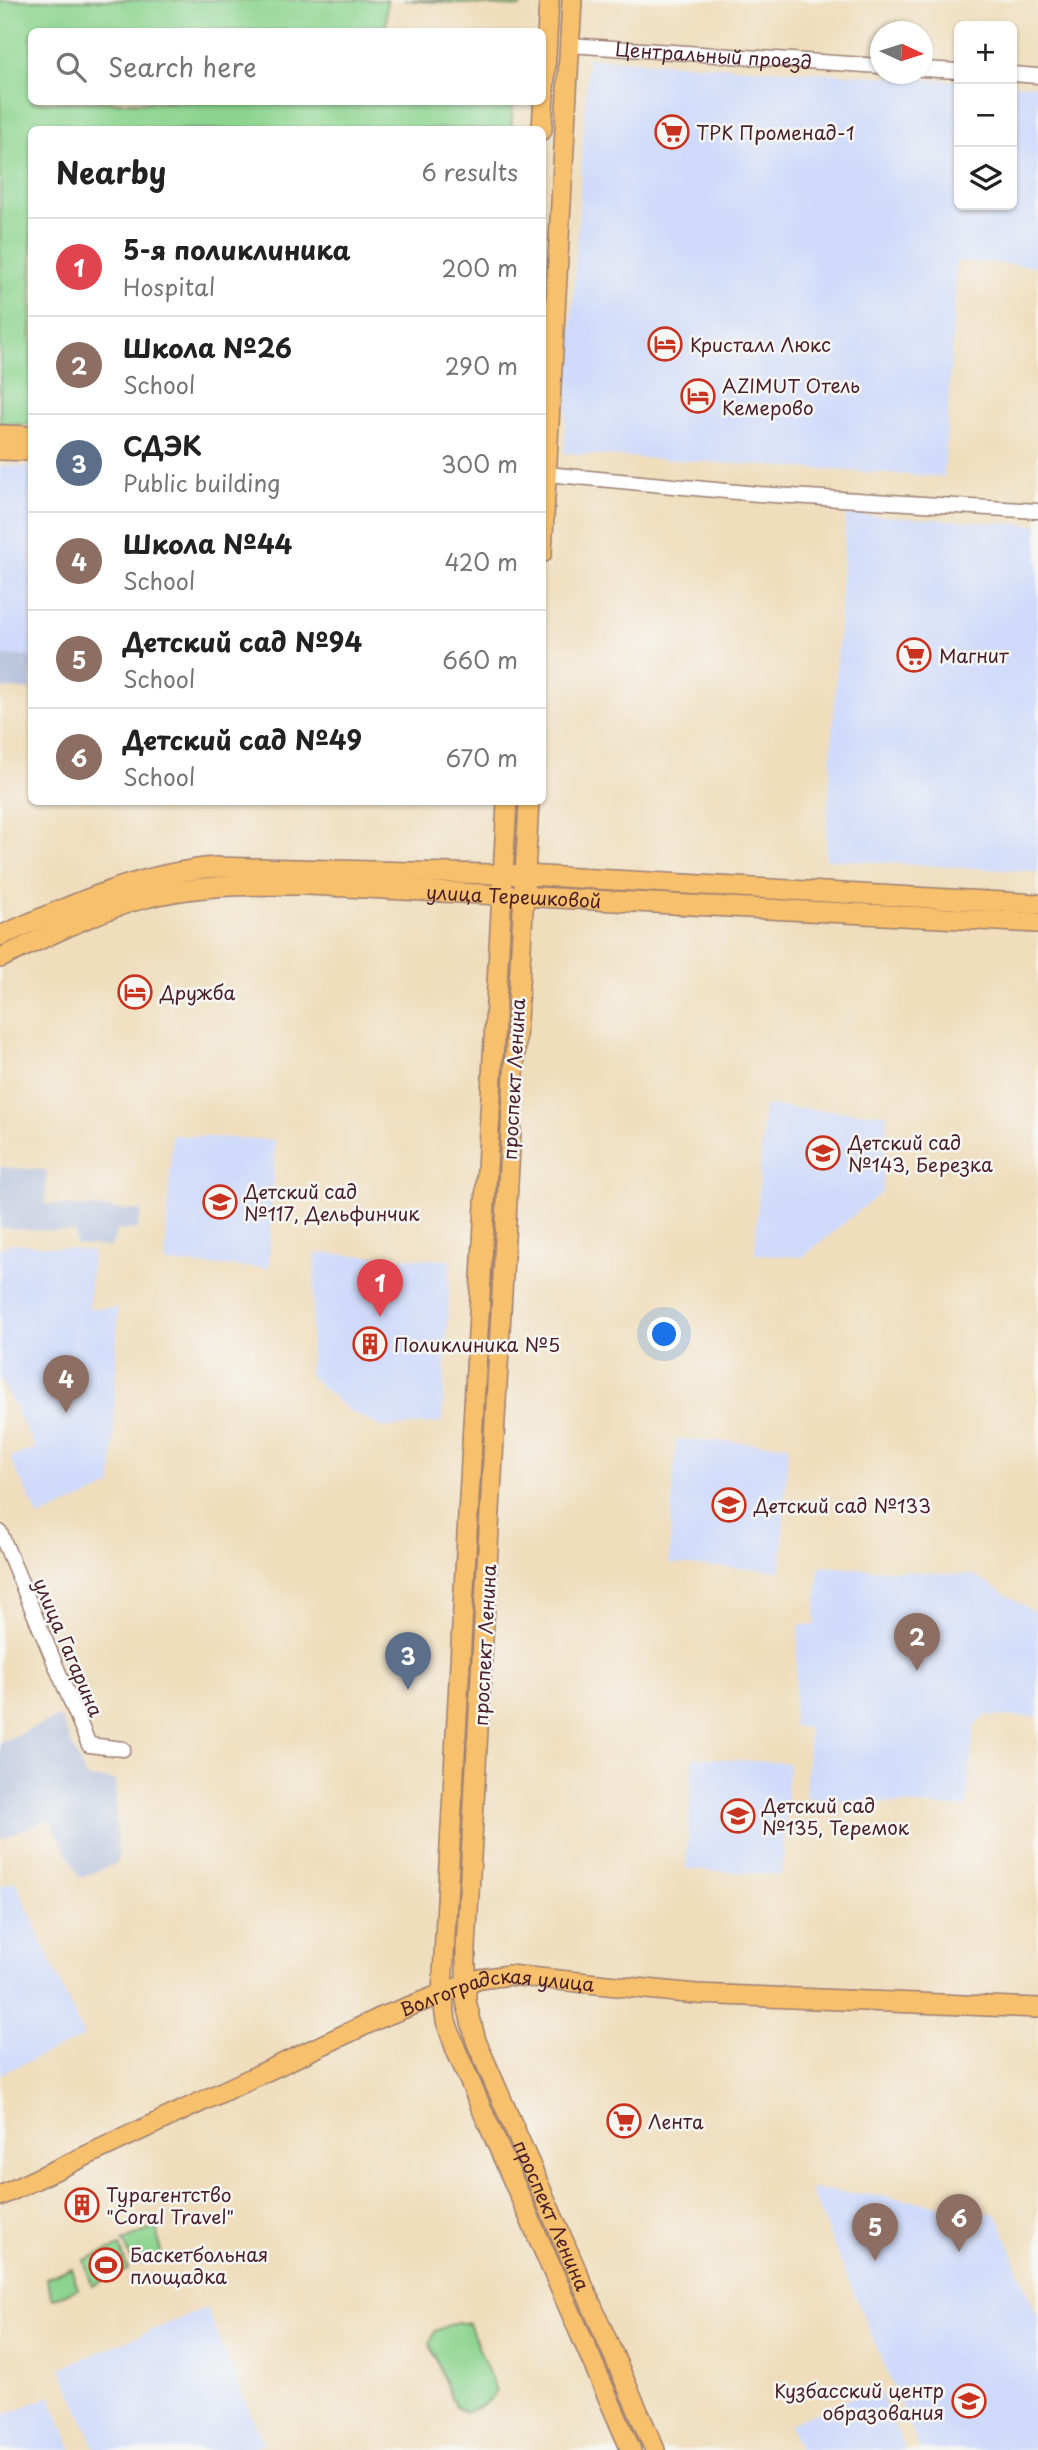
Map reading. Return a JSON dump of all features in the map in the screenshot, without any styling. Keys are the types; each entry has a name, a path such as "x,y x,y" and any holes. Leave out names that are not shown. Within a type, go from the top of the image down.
{"main road":[{"path":"546,61 549,0"},
{"path":"546,439 572,0"},
{"name":"Центральный проезд","path":"547,44 569,45"},
{"path":"542,126 543,105"},
{"path":"0,435 28,436"},
{"path":"0,450 28,451"},
{"name":"проспект Ленина","path":"507,805 442,1992 446,2021 456,2050 631,2450"},
{"name":"проспект Ленина","path":"528,805 465,1984 468,2015 476,2041 655,2450"},
{"name":"улица Терешковой","path":"0,936 118,886 195,868 274,866 524,874 1038,904"},
{"name":"улица Терешковой","path":"0,958 117,907 195,888 308,885 1038,923"},
{"path":"482,1242 494,1249 503,1285"},
{"name":"Волгоградская улица","path":"0,2196 177,2111 442,1992 509,1975 696,1994 1038,2008"}],"street":[{"name":"Центральный проезд","path":"569,45 870,65"},
{"path":"933,70 954,71"},
{"path":"1017,74 1038,76"},
{"path":"546,473 734,492 1038,511"},
{"name":"улица Гагарина","path":"0,1532 89,1745 122,1749"}],"shaded area":[{"path":"588,58 870,75 870,84 933,84 933,79 954,81 954,210 1017,210 1017,84 1038,85 1038,266 957,261 944,477 564,453"},
{"path":"0,465 28,467 28,657 0,656"},
{"path":"846,514 1038,525 1038,872 825,859"},
{"path":"0,656 28,657 28,690 0,688"},
{"name":"Детский сад №143, Березка","path":"764,1106 887,1114 882,1192 803,1257 755,1254"},
{"name":"Детский сад №117, Дельфинчик","path":"172,1135 275,1140 269,1268 165,1263"},
{"path":"0,1167 47,1170 45,1204 142,1211 137,1229 117,1231 111,1247 76,1245 75,1232 0,1228"},
{"path":"13,1243 92,1251 89,1308 118,1308 112,1486 39,1518 10,1458 35,1448 0,1378 0,1248"},
{"path":"316,1253 451,1260 442,1422 384,1428 347,1410 309,1375"},
{"name":"Детский сад №133","path":"676,1439 788,1445 781,1571 669,1564"},
{"path":"819,1566 973,1575 1038,1614 1038,1717 984,1716 974,1728 967,1808 805,1798 809,1728 793,1726 799,1625 815,1625"},
{"path":"60,1717 86,1778 115,1780 118,1863 81,1878 49,1819 0,1839 0,1742"},
{"name":"Детский сад №135, Теремок","path":"693,1757 789,1763 782,1875 686,1869"},
{"path":"15,1880 84,2037 0,2074 0,1887"},
{"path":"810,2189 883,2196 997,2214 1038,2318 1038,2450 920,2450"},
{"path":"206,2308 264,2444 250,2450 96,2450 61,2368"},
{"path":"878,2387 905,2450 799,2450 789,2424"},
{"path":"50,2396 73,2450 0,2450 0,2417"}],"green space":[{"path":"0,0 387,0 386,28 28,28 28,105 513,105 511,126 28,126 28,425 0,423"},
{"path":"404,0 520,0 520,7"},
{"path":"156,2227 162,2257 134,2265 123,2241"},
{"name":"Баскетбольная площадка","path":"120,2246 128,2270 92,2286 84,2260"},
{"path":"71,2268 78,2289 53,2299 46,2278"},
{"path":"457,2322 469,2324 496,2391 487,2402 466,2412 455,2407 430,2344 435,2331"}],"place":[{"name":"ТРК Променад-1","path":"672,132"},
{"name":"Кристалл Люкс","path":"665,344"},
{"name":"AZIMUT Отель Кемерово","path":"698,396"},
{"name":"Магнит","path":"914,655"},
{"name":"Дружба","path":"135,992"},
{"name":"Детский сад №143, Березка","path":"823,1153"},
{"name":"Детский сад №117, Дельфинчик","path":"220,1202"},
{"name":"5-я поликлиника","path":"380,1317"},
{"name":"Поликлиника №5","path":"370,1344"},
{"name":"Школа №44","path":"66,1413"},
{"name":"Детский сад №133","path":"729,1505"},
{"name":"Школа №26","path":"917,1671"},
{"name":"СДЭК","path":"408,1690"},
{"name":"Детский сад №135, Теремок","path":"738,1816"},
{"name":"Лента","path":"624,2121"},
{"name":"Турагентство \"Coral Travel\"","path":"82,2205"},
{"name":"Детский сад №49","path":"959,2252"},
{"name":"Детский сад №94","path":"875,2261"},
{"name":"Баскетбольная площадка","path":"106,2265"},
{"name":"Кузбасский центр образования","path":"969,2401"}]}
